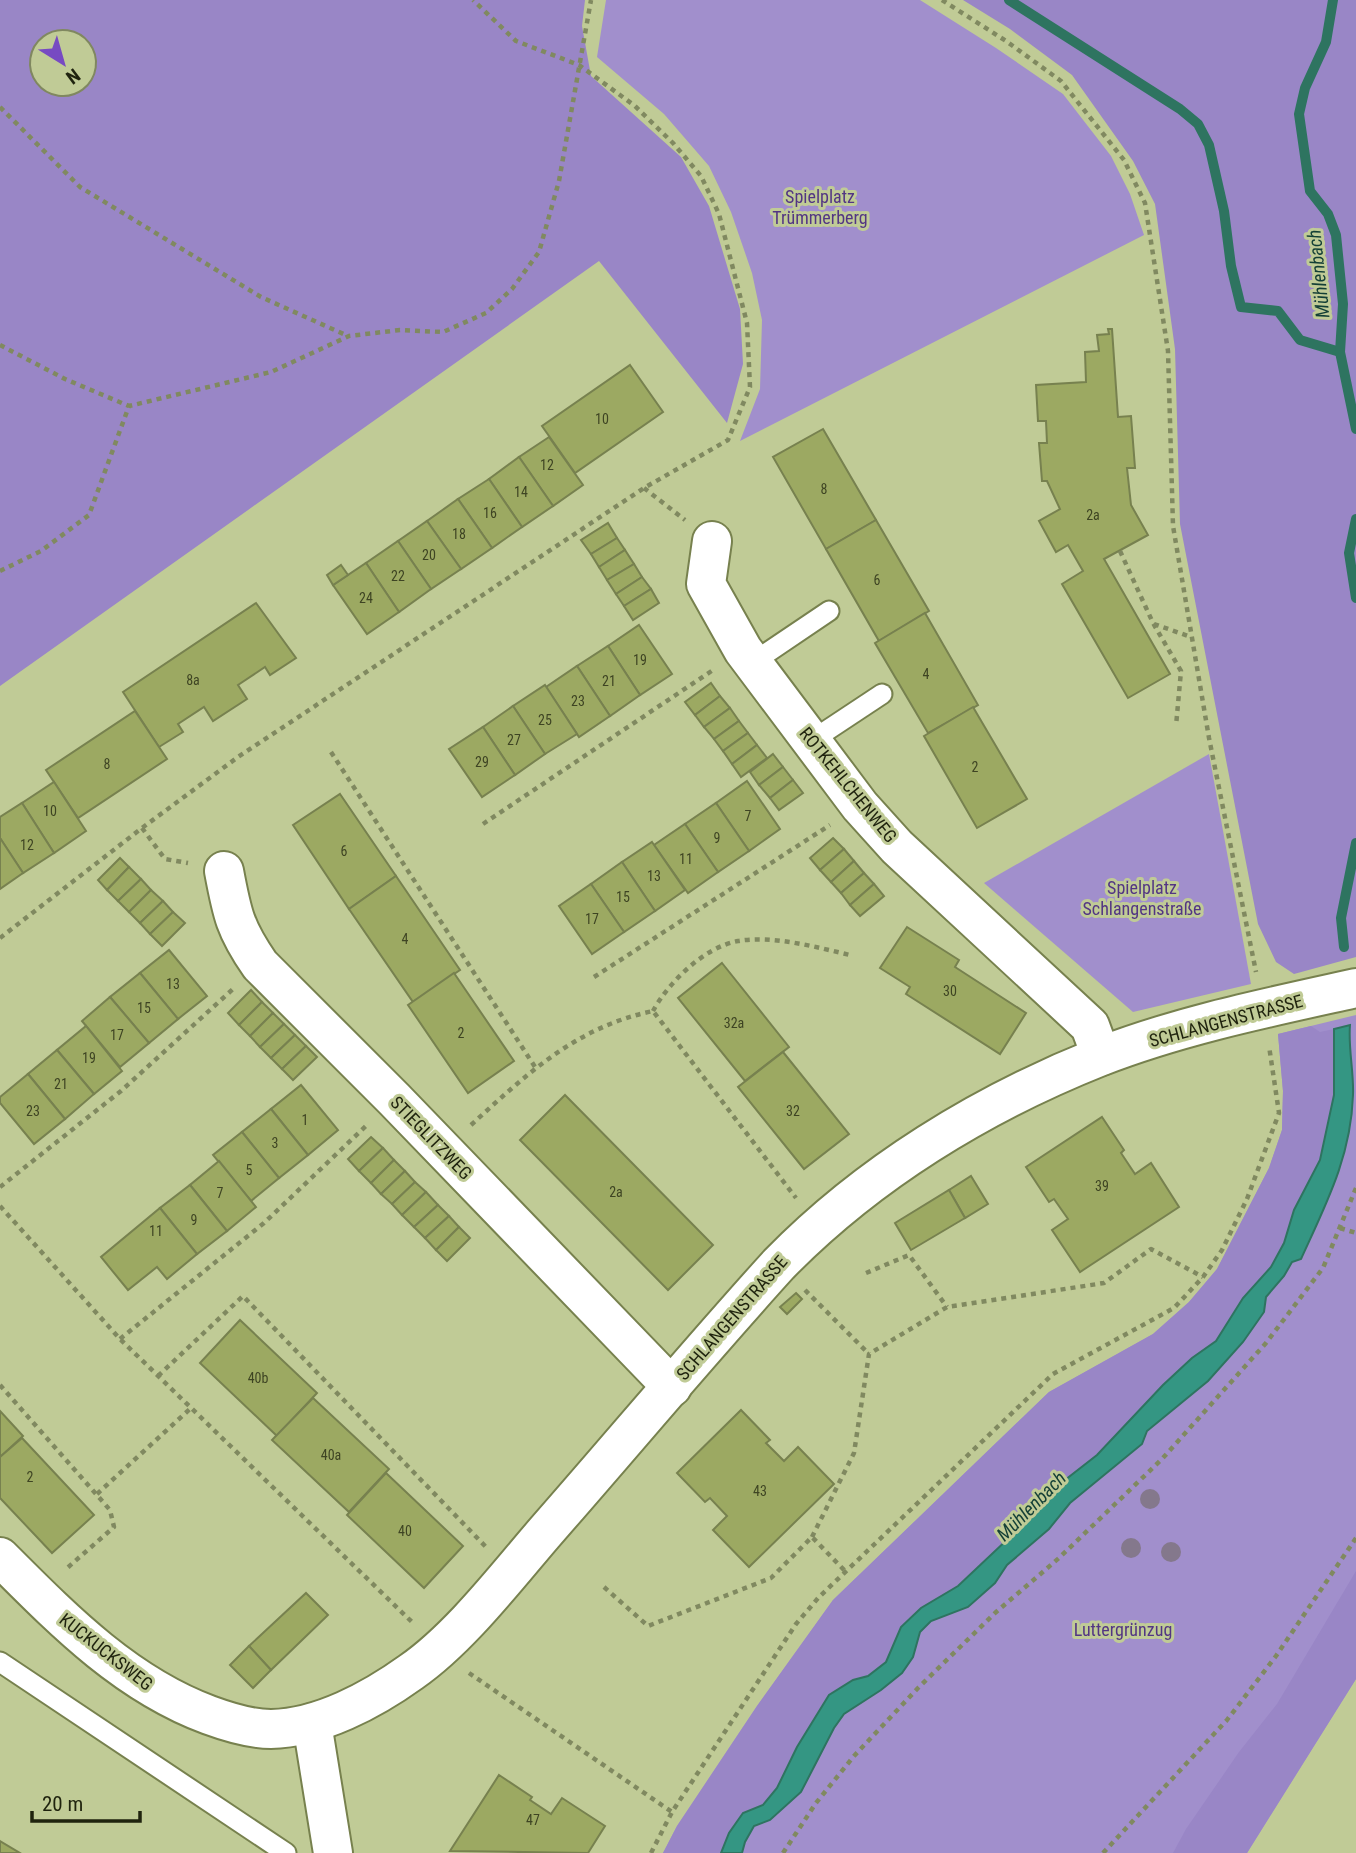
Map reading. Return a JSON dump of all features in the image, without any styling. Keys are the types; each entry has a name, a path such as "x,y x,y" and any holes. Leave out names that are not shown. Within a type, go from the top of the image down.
{"street":[{"name":"ROTKEHLCHENWEG","path":"712,541 706,584 747,657 860,806 897,847 1090,1026 1101,1056"},
{"name":"STIEGLITZWEG","path":"224,871 232,918 243,941 260,965 394,1099 671,1387"},
{"name":"SCHLANGENSTRASSE","path":"312,1723 378,1693 413,1671 439,1648 477,1611 779,1264 824,1220 868,1184 1030,1088 1101,1056 1185,1030 1356,988"},
{"name":"KUCKUCKSWEG","path":"0,1557 60,1617 108,1658 159,1693 188,1707 248,1726 271,1729 312,1723"},
{"path":"312,1723 333,1853"}],"lane":[{"path":"747,657 829,611"},
{"path":"811,741 882,694"},
{"path":"0,1662 286,1853"}],"path":[{"path":"0,938 239,757 644,488 728,440 750,387 747,323 719,214 701,176 673,143 635,106 579,65 516,41 473,0"},
{"path":"0,345 65,379 129,406 271,372 349,337 400,330 443,332 486,313 512,289 539,252 559,181 591,0"},
{"path":"651,1853 672,1812 796,1623 818,1597 1053,1374 1174,1308 1203,1277 1222,1250 1247,1199 1279,1113 1264,1009 1209,738 1173,526 1168,351 1145,203 1124,160 1061,81 1006,41 942,0"},
{"path":"0,107 80,187 261,297 349,337"},
{"path":"0,571 41,551 89,515 129,406"},
{"path":"644,488 712,541"},
{"path":"1120,551 1153,623 1181,671 1176,726"},
{"path":"1153,623 1192,638"},
{"path":"483,824 747,657"},
{"path":"331,752 535,1067"},
{"path":"594,977 860,806"},
{"path":"142,828 166,859 224,871"},
{"path":"653,1012 664,991 691,965 737,941 787,941 850,955"},
{"path":"0,1187 121,1091 260,965"},
{"path":"442,1150 535,1067 564,1047 624,1017 653,1012"},
{"path":"653,1012 802,1205 824,1220"},
{"path":"120,1339 264,1223 394,1099"},
{"path":"783,1853 816,1803 846,1766 918,1688 995,1613 1114,1507 1212,1405 1266,1343 1323,1268 1356,1188"},
{"path":"0,1206 120,1339 439,1648 459,1666 672,1812"},
{"path":"1340,1228 1356,1233"},
{"path":"869,1354 947,1307 1104,1283 1151,1249 1203,1277"},
{"path":"866,1273 909,1255 947,1307"},
{"path":"779,1264 869,1354"},
{"path":"158,1376 243,1296 511,1572"},
{"path":"604,1587 648,1626 771,1578 812,1537 854,1453 869,1354"},
{"path":"0,1385 110,1510 114,1527 36,1593"},
{"path":"97,1494 191,1408"},
{"path":"812,1537 845,1571"},
{"path":"1103,1853 1227,1720 1276,1656 1356,1538"}],"green space":[{"name":"Spielplatz Trümmerberg","path":"606,0 920,0 1063,94 1111,156 1130,194 1144,235 740,441 760,389 762,320 752,273 731,212 709,166 664,114 597,57"},
{"name":"Spielplatz Schlangenstraße","path":"1209,754 1251,984 1133,1012 984,883"},
{"name":"Luttergrünzug","path":"1356,1015 1356,1679 1247,1853 663,1853 677,1826 757,1706 833,1600 1049,1392 1153,1334 1189,1302 1217,1269 1269,1168 1282,1130 1283,1091 1278,1034"}],"shaded area":[{"path":"0,0 585,0 582,26 591,76 681,157 709,206 740,309 743,364 727,423 599,261 0,686"},
{"path":"963,0 1356,0 1356,957 1294,974 1276,962 1258,924 1180,524 1175,349 1155,204 1133,161 1072,75 1010,29"},
{"path":"1311,1026 1320,1032 1334,1029 1334,1095 1320,1160 1294,1210 1284,1243 1271,1267 1243,1298 1216,1341 1192,1358 1163,1385 1097,1455 1065,1480 1028,1520 958,1586 921,1608 901,1627 886,1662 868,1676 853,1680 829,1695 797,1747 777,1788 763,1805 742,1813 729,1833 721,1853 663,1853 677,1826 757,1706 833,1600 1049,1392 1153,1334 1189,1302 1217,1269 1269,1168 1282,1130 1283,1091 1278,1034"},
{"path":"1356,1571 1356,1679 1247,1853 1173,1853 1186,1829 1239,1752 1277,1704"}],"water":[{"path":"1350,1025 1353,1086 1351,1118 1336,1180 1301,1259 1292,1262 1266,1297 1264,1312 1243,1342 1208,1381 1147,1431 1142,1444 1070,1503 1049,1529 1007,1565 995,1583 968,1607 931,1621 920,1632 913,1657 902,1673 844,1714 801,1792 770,1820 754,1826 742,1853 721,1853 729,1833 743,1813 763,1805 777,1788 797,1747 829,1695 853,1680 868,1676 886,1662 901,1627 921,1608 958,1586 1028,1520 1065,1480 1097,1455 1163,1385 1192,1358 1216,1341 1243,1298 1271,1267 1284,1243 1294,1210 1320,1160 1334,1095 1334,1029"}],"building":[{"path":"1108,329 1112,329 1118,417 1131,416 1135,468 1127,468 1131,505 1148,535 1104,559 1170,674 1128,698 1062,584 1083,571 1068,545 1056,552 1039,521 1060,509 1047,481 1042,481 1039,443 1047,443 1046,421 1038,421 1036,385 1086,382 1085,352 1099,351 1097,335 1109,334"},
{"path":"630,365 663,412 575,473 542,426"},
{"path":"823,429 876,520 826,549 773,457"},
{"path":"549,437 583,485 553,506 519,457"},
{"path":"519,457 553,506 522,527 489,479"},
{"path":"489,479 522,527 492,548 458,499"},
{"path":"458,499 492,548 461,569 427,521"},
{"path":"876,520 929,611 879,641 826,549"},
{"path":"427,521 461,569 431,589 398,541"},
{"path":"608,523 617,538 591,554 581,540"},
{"path":"617,538 625,550 599,567 591,554"},
{"path":"398,541 431,589 399,612 366,563"},
{"path":"625,550 634,564 607,580 599,567"},
{"path":"366,563 399,612 367,634 333,585"},
{"path":"634,564 642,577 616,594 607,580"},
{"path":"341,565 348,575 333,585 327,575"},
{"path":"642,577 651,589 624,606 616,594"},
{"path":"651,589 659,603 633,620 624,606"},
{"path":"256,603 296,658 270,675 265,667 238,685 247,699 213,721 204,707 178,724 183,732 159,747 123,692"},
{"path":"925,613 978,705 928,733 875,643"},
{"path":"639,625 672,674 640,695 608,646"},
{"path":"608,646 640,695 610,716 577,666"},
{"path":"577,666 610,716 579,737 546,687"},
{"path":"711,683 720,696 695,715 685,702"},
{"path":"545,685 577,734 545,754 513,706"},
{"path":"720,696 730,708 704,727 695,715"},
{"path":"513,706 545,754 515,775 483,727"},
{"path":"973,707 1027,799 977,828 924,736"},
{"path":"730,708 739,721 714,739 704,727"},
{"path":"135,711 167,759 78,818 46,770"},
{"path":"739,721 748,733 723,751 714,739"},
{"path":"483,727 515,775 482,797 449,749"},
{"path":"748,733 757,745 732,764 723,751"},
{"path":"757,745 767,758 741,777 732,764"},
{"path":"773,754 783,767 759,785 750,772"},
{"path":"783,767 793,780 770,798 759,785"},
{"path":"793,780 803,793 779,810 770,798"},
{"path":"747,781 780,829 749,851 716,803"},
{"path":"54,782 86,831 54,853 22,803"},
{"path":"340,794 396,876 349,909 293,825"},
{"path":"22,803 54,853 23,873 0,838 0,817"},
{"path":"716,803 749,851 718,872 685,824"},
{"path":"685,824 718,872 688,893 654,845"},
{"path":"0,838 23,873 0,889"},
{"path":"833,838 844,849 820,870 810,858"},
{"path":"652,842 685,890 655,911 622,862"},
{"path":"844,849 854,861 831,882 820,870"},
{"path":"120,858 129,867 107,890 98,880"},
{"path":"854,861 864,873 841,893 831,882"},
{"path":"622,862 655,911 624,932 591,884"},
{"path":"129,867 141,879 118,901 107,890"},
{"path":"864,873 874,884 850,905 841,893"},
{"path":"396,876 460,970 413,1002 349,909"},
{"path":"141,879 151,890 129,912 118,901"},
{"path":"591,884 624,932 592,954 559,906"},
{"path":"874,884 884,896 860,916 850,905"},
{"path":"151,890 163,901 140,923 129,912"},
{"path":"163,901 173,912 150,934 140,923"},
{"path":"173,912 185,923 162,946 150,934"},
{"path":"907,927 959,960 955,967 1026,1013 1000,1054 906,994 910,987 880,968"},
{"path":"169,950 207,996 178,1019 140,973"},
{"path":"722,963 789,1047 745,1081 678,998"},
{"path":"140,973 178,1019 149,1043 110,997"},
{"path":"454,973 514,1061 468,1093 408,1005"},
{"path":"251,990 262,1002 239,1025 228,1013"},
{"path":"110,997 149,1043 120,1067 82,1021"},
{"path":"262,1002 273,1013 250,1036 239,1025"},
{"path":"273,1013 284,1024 260,1047 250,1036"},
{"path":"284,1024 295,1035 271,1058 260,1047"},
{"path":"86,1026 122,1071 94,1094 57,1050"},
{"path":"295,1035 306,1046 282,1069 271,1058"},
{"path":"306,1046 317,1057 293,1080 282,1069"},
{"path":"57,1050 94,1094 65,1119 28,1074"},
{"path":"783,1052 849,1134 804,1169 738,1087"},
{"path":"28,1074 65,1119 34,1144 0,1103 0,1097"},
{"path":"301,1085 338,1130 308,1155 271,1109"},
{"path":"565,1095 713,1245 668,1290 520,1140"},
{"path":"271,1109 308,1155 279,1178 242,1132"},
{"path":"1102,1117 1124,1150 1121,1153 1135,1174 1151,1163 1179,1207 1080,1272 1052,1230 1068,1219 1054,1199 1049,1202 1026,1167"},
{"path":"242,1132 279,1178 251,1201 213,1155"},
{"path":"371,1137 383,1148 359,1171 348,1159"},
{"path":"383,1148 394,1160 371,1183 359,1171"},
{"path":"394,1160 405,1171 381,1194 371,1183"},
{"path":"219,1161 256,1207 227,1231 190,1185"},
{"path":"405,1171 415,1182 392,1204 381,1194"},
{"path":"971,1176 988,1204 965,1218 949,1190"},
{"path":"415,1182 426,1192 402,1215 392,1204"},
{"path":"190,1185 227,1231 197,1254 160,1208"},
{"path":"949,1190 965,1218 911,1250 895,1223"},
{"path":"426,1192 438,1205 414,1227 402,1215"},
{"path":"438,1205 449,1216 425,1238 414,1227"},
{"path":"160,1208 197,1254 167,1279 157,1267 128,1290 101,1257"},
{"path":"449,1216 459,1227 436,1250 425,1238"},
{"path":"459,1227 470,1238 447,1261 436,1250"},
{"path":"796,1293 802,1299 787,1314 780,1307"},
{"path":"240,1320 317,1393 277,1436 200,1363"},
{"path":"313,1398 389,1469 349,1512 272,1440"},
{"path":"741,1410 770,1440 766,1443 784,1461 798,1447 834,1484 749,1567 713,1530 727,1516 710,1498 705,1502 677,1473"},
{"path":"0,1411 23,1436 0,1457"},
{"path":"22,1438 94,1515 52,1553 0,1498 0,1457"},
{"path":"386,1473 463,1546 424,1588 347,1515"},
{"path":"306,1593 328,1615 271,1670 249,1646"},
{"path":"249,1646 271,1670 253,1688 230,1665"},
{"path":"499,1775 532,1797 530,1800 551,1814 562,1798 605,1826 588,1853 450,1851"},
{"path":"0,1841 20,1853 0,1853"}],"waterway":[{"path":"1009,0 1180,109 1198,124 1209,145 1241,307 1278,311 1300,340 1340,352"},
{"name":"Mühlenbach","path":"1333,0 1326,42 1305,88 1299,114 1310,191 1328,214 1336,235 1343,304 1340,352 1356,429"},
{"name":"Mühlenbach","path":"1356,519 1349,553 1356,598"},
{"name":"Mühlenbach","path":"1344,947 1341,918 1356,843"}]}
